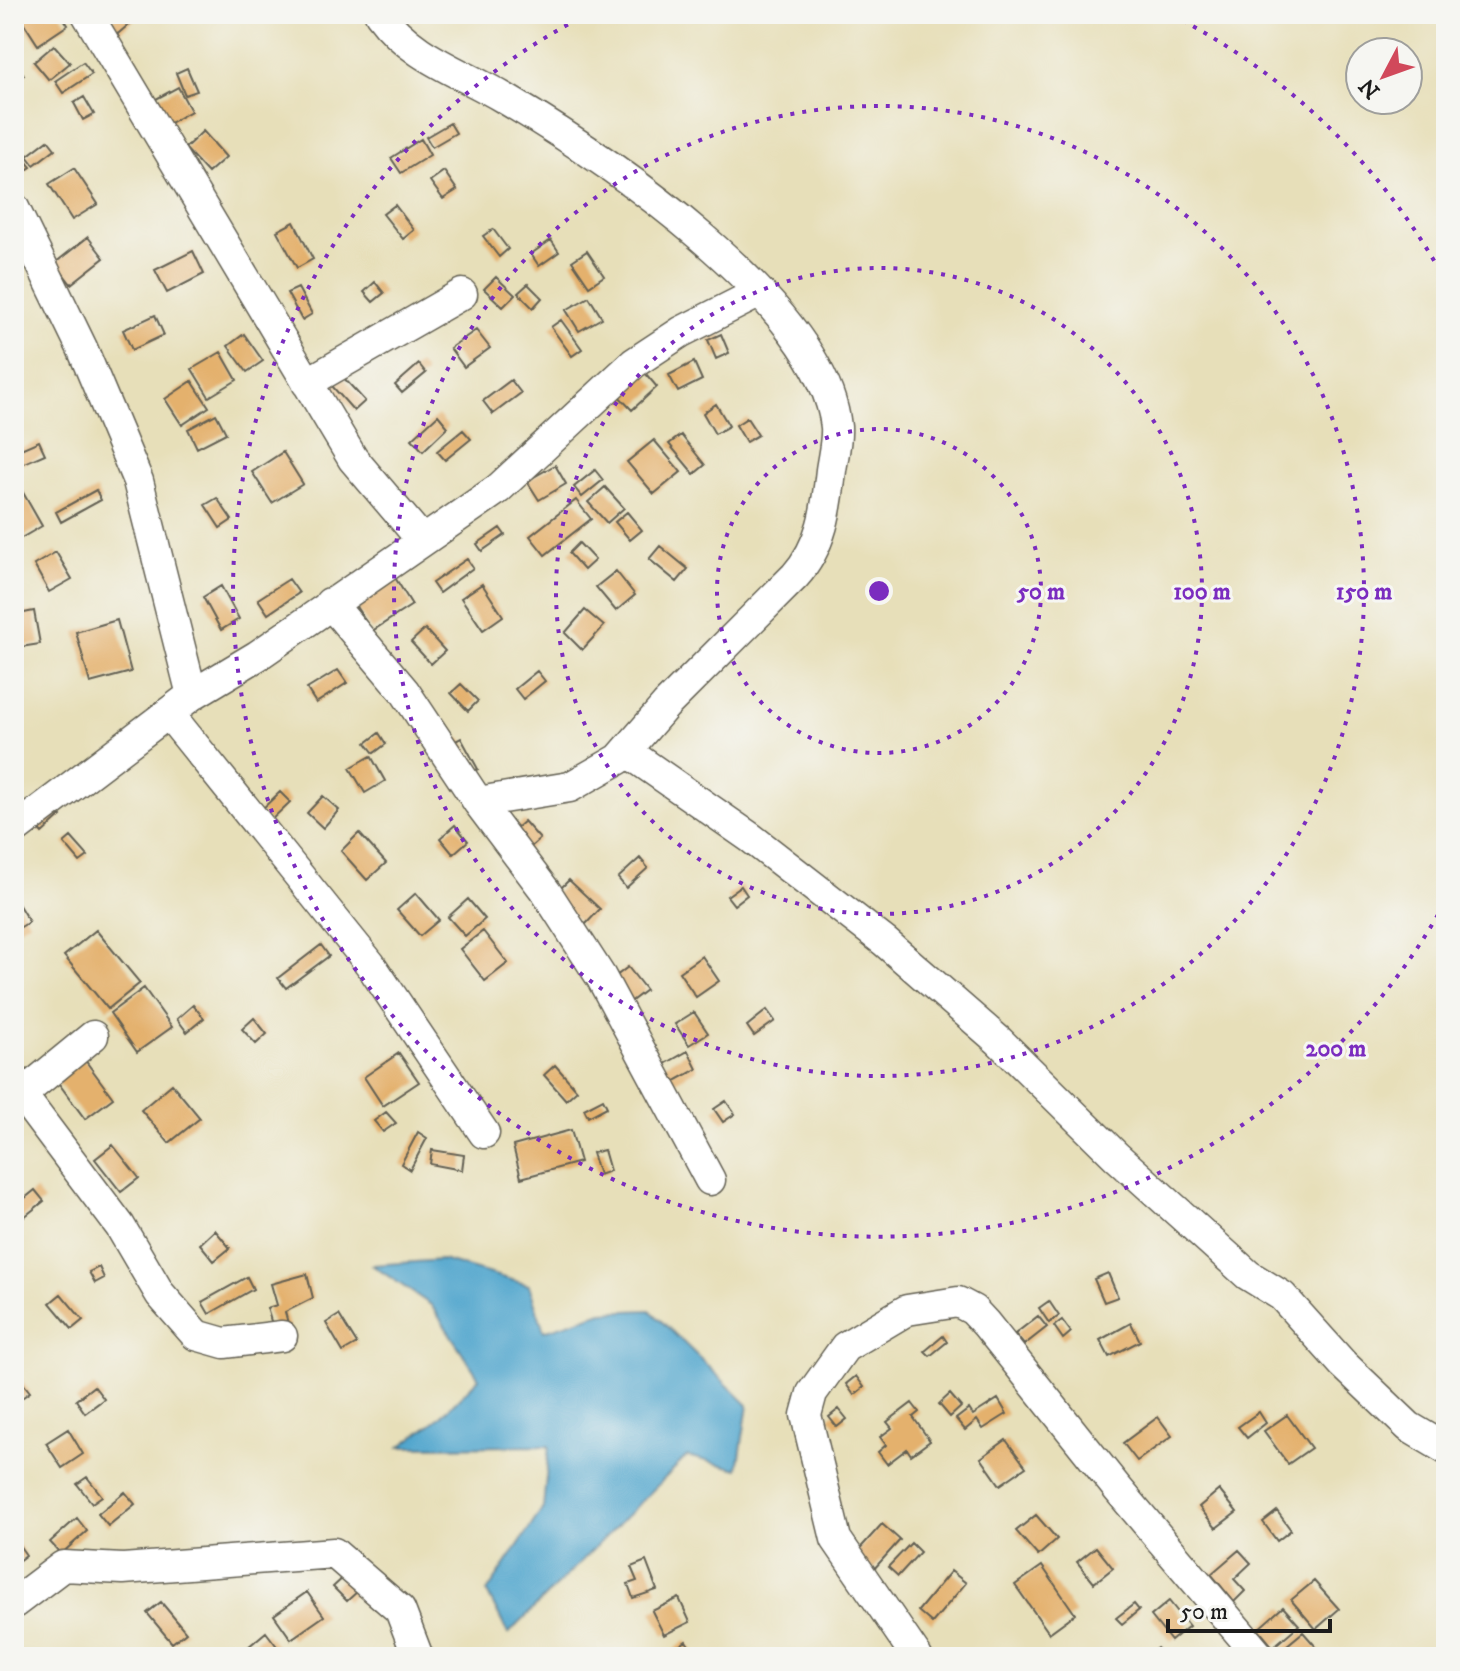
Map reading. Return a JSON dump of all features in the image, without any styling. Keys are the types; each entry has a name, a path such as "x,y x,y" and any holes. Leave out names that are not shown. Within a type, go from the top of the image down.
{"street":[{"path":"87,14 353,459 421,539"},
{"path":"380,14 410,47 523,110 688,223 725,256 810,358 827,394 836,428 819,539 811,558 666,705 626,751 593,776 570,787 478,802"},
{"path":"14,208 82,348 138,481 180,704 370,964 484,1133"},
{"path":"14,830 180,704 257,656 421,539 498,489 634,363 681,332 758,293"},
{"path":"307,383 462,294"},
{"path":"330,603 405,692 478,802 546,892 601,977 710,1180"},
{"path":"626,751 751,838 885,942 999,1041 1116,1156 1248,1275 1282,1296 1343,1364 1409,1427 1446,1449"},
{"path":"93,1036 18,1090 120,1226 160,1294 196,1335 224,1343 282,1336"},
{"path":"917,1657 836,1539 806,1415 812,1393 845,1347 907,1310 958,1302 986,1324 1117,1488 1260,1657"},
{"path":"14,1603 63,1566 123,1569 334,1553 400,1610 418,1657"}],"water":[{"path":"442,1260 529,1285 544,1331 602,1312 650,1310 748,1405 738,1469 687,1456 508,1634 487,1592 543,1508 549,1446 400,1447 439,1418 479,1378 431,1305 372,1265"}],"building":[{"path":"18,14 61,14 68,25 38,45"},
{"path":"119,14 141,14 113,38 104,27"},
{"path":"54,45 70,63 49,80 34,62"},
{"path":"14,61 24,75 14,82"},
{"path":"83,62 92,74 63,93 55,81"},
{"path":"187,68 197,91 185,95 176,73"},
{"path":"178,87 191,111 159,129 145,105"},
{"path":"84,97 94,114 83,120 74,103"},
{"path":"450,123 456,133 432,147 426,137"},
{"path":"203,131 226,157 208,173 185,148"},
{"path":"421,139 430,155 401,173 391,158"},
{"path":"48,140 55,149 34,165 27,156"},
{"path":"25,160 31,167 14,179 14,168"},
{"path":"74,168 98,204 72,220 49,184"},
{"path":"444,171 457,190 443,199 430,181"},
{"path":"395,205 414,230 403,239 383,214"},
{"path":"294,222 313,259 297,268 277,231"},
{"path":"493,229 508,249 499,257 483,236"},
{"path":"88,237 104,258 71,284 55,263"},
{"path":"551,240 559,252 539,266 531,254"},
{"path":"193,251 204,274 167,293 155,270"},
{"path":"587,251 604,276 589,286 572,261"},
{"path":"496,277 515,295 503,307 484,289"},
{"path":"375,282 384,293 373,302 364,292"},
{"path":"528,284 542,298 533,308 518,293"},
{"path":"298,288 312,314 302,320 287,293"},
{"path":"589,297 602,318 579,331 566,310"},
{"path":"155,315 164,335 132,350 123,330"},
{"path":"561,320 582,349 572,356 551,327"},
{"path":"476,330 490,348 464,367 450,348"},
{"path":"244,334 263,361 247,372 228,346"},
{"path":"721,334 729,353 716,359 708,340"},
{"path":"221,352 237,380 209,397 192,369"},
{"path":"694,362 702,380 678,392 669,375"},
{"path":"419,364 426,373 402,393 395,385"},
{"path":"640,367 657,387 632,410 614,391"},
{"path":"342,376 365,401 354,411 332,386"},
{"path":"511,380 521,393 493,414 483,401"},
{"path":"192,381 209,407 182,425 165,399"},
{"path":"716,404 729,426 715,434 703,413"},
{"path":"216,414 226,433 197,448 188,429"},
{"path":"438,415 448,427 423,451 412,439"},
{"path":"747,418 758,435 746,442 736,425"},
{"path":"463,430 471,439 445,460 437,451"},
{"path":"681,435 705,465 694,474 669,444"},
{"path":"654,440 681,472 654,494 627,462"},
{"path":"39,441 45,454 22,464 16,451"},
{"path":"283,452 303,484 272,503 252,472"},
{"path":"555,465 566,484 539,500 527,481"},
{"path":"595,470 603,480 582,497 574,487"},
{"path":"17,482 42,526 16,541 14,484"},
{"path":"605,487 624,508 607,523 588,502"},
{"path":"96,490 101,500 61,522 56,512"},
{"path":"217,498 232,520 220,528 205,505"},
{"path":"576,500 591,519 545,555 530,536"},
{"path":"627,512 642,530 630,540 615,522"},
{"path":"500,528 505,535 482,551 477,544"},
{"path":"579,543 595,560 584,570 569,553"},
{"path":"660,546 688,569 677,582 649,559"},
{"path":"56,552 72,579 49,592 34,565"},
{"path":"467,559 473,568 439,593 432,583"},
{"path":"616,571 635,595 616,611 596,587"},
{"path":"394,576 412,605 372,631 353,602"},
{"path":"289,579 299,593 268,614 258,599"},
{"path":"482,584 503,616 483,630 461,598"},
{"path":"221,586 239,619 221,630 203,597"},
{"path":"585,610 604,626 582,650 565,633"},
{"path":"34,611 40,644 14,648 14,615"},
{"path":"117,620 131,672 90,683 76,632"},
{"path":"425,629 445,651 431,664 411,642"},
{"path":"338,670 347,683 316,703 307,689"},
{"path":"537,671 545,681 523,699 515,689"},
{"path":"461,684 478,701 468,711 451,693"},
{"path":"379,733 386,744 374,753 366,743"},
{"path":"461,738 478,769 465,776 448,745"},
{"path":"371,756 385,781 365,793 350,768"},
{"path":"280,792 290,802 269,822 260,811"},
{"path":"323,796 339,810 323,828 307,813"},
{"path":"53,808 61,816 42,833 35,825"},
{"path":"524,821 540,839 526,851 519,843 524,837 516,828"},
{"path":"455,825 468,841 453,854 440,838"},
{"path":"359,833 386,863 367,880 341,851"},
{"path":"71,837 88,856 80,862 64,843"},
{"path":"640,858 648,868 626,888 618,878"},
{"path":"569,880 600,909 584,926 553,896"},
{"path":"741,886 747,895 734,905 727,896"},
{"path":"416,893 439,920 420,936 397,910"},
{"path":"14,897 29,922 14,931"},
{"path":"468,899 485,919 465,936 448,917"},
{"path":"96,930 140,983 108,1009 64,956"},
{"path":"483,931 508,963 485,981 460,949"},
{"path":"321,945 329,956 286,988 278,978"},
{"path":"702,956 719,981 696,997 679,972"},
{"path":"628,967 646,990 629,1003 611,980"},
{"path":"144,988 172,1027 137,1052 110,1013"},
{"path":"193,1005 204,1018 187,1032 177,1019"},
{"path":"767,1010 775,1021 754,1036 747,1026"},
{"path":"694,1012 708,1033 689,1045 675,1024"},
{"path":"14,1016 22,1027 14,1033"},
{"path":"254,1018 267,1034 256,1044 242,1029"},
{"path":"688,1051 697,1069 668,1085 658,1068"},
{"path":"399,1053 419,1082 383,1106 364,1077"},
{"path":"82,1056 113,1098 85,1119 54,1077"},
{"path":"555,1065 577,1090 566,1100 544,1075"},
{"path":"172,1084 200,1118 169,1143 141,1110"},
{"path":"603,1099 607,1107 588,1117 584,1109"},
{"path":"726,1101 735,1114 723,1122 714,1109"},
{"path":"386,1112 396,1123 383,1132 374,1121"},
{"path":"571,1130 580,1162 521,1178 513,1146"},
{"path":"418,1132 427,1138 410,1170 401,1164"},
{"path":"113,1145 139,1178 121,1192 95,1159"},
{"path":"432,1150 464,1155 462,1170 430,1164"},
{"path":"604,1150 610,1171 599,1175 592,1153"},
{"path":"35,1190 44,1201 14,1225 14,1207"},
{"path":"215,1230 230,1248 214,1261 200,1244"},
{"path":"99,1267 104,1278 95,1283 89,1272"},
{"path":"1108,1273 1118,1297 1104,1302 1094,1279"},
{"path":"307,1274 313,1298 285,1312 289,1327 274,1331 267,1308 277,1305 271,1284"},
{"path":"247,1277 253,1289 209,1314 202,1302"},
{"path":"61,1294 83,1320 72,1329 50,1303"},
{"path":"1049,1301 1059,1316 1049,1323 1039,1308"},
{"path":"339,1315 357,1344 343,1352 326,1323"},
{"path":"1038,1316 1047,1327 1024,1345 1015,1334"},
{"path":"1062,1320 1071,1332 1063,1339 1054,1326"},
{"path":"1131,1323 1140,1341 1109,1357 1100,1340"},
{"path":"943,1336 947,1342 930,1356 925,1351"},
{"path":"14,1372 30,1392 19,1400 14,1395"},
{"path":"856,1376 864,1387 854,1395 846,1384"},
{"path":"94,1386 104,1399 85,1413 76,1400"},
{"path":"950,1394 961,1407 950,1417 939,1404"},
{"path":"998,1399 1007,1414 983,1429 977,1420 965,1430 956,1419 969,1409 973,1415"},
{"path":"912,1403 919,1412 913,1417 930,1441 911,1455 907,1449 887,1464 878,1452 886,1445 880,1437 892,1428 887,1422"},
{"path":"839,1409 847,1419 837,1427 829,1417"},
{"path":"1259,1412 1266,1423 1247,1438 1238,1427"},
{"path":"1287,1415 1311,1448 1288,1464 1264,1431"},
{"path":"1158,1417 1172,1436 1137,1461 1123,1443"},
{"path":"68,1429 83,1454 62,1468 46,1443"},
{"path":"1006,1440 1026,1467 1000,1485 981,1458"},
{"path":"87,1477 102,1496 92,1503 77,1484"},
{"path":"1219,1490 1237,1512 1216,1528 1199,1507"},
{"path":"125,1492 135,1504 108,1526 98,1514"},
{"path":"1277,1511 1291,1530 1277,1541 1263,1522"},
{"path":"1036,1515 1057,1539 1038,1556 1016,1531"},
{"path":"77,1518 87,1531 61,1554 50,1542"},
{"path":"882,1524 900,1540 873,1570 855,1554"},
{"path":"14,1538 26,1555 14,1564"},
{"path":"911,1543 920,1552 898,1576 888,1567"},
{"path":"1096,1547 1113,1568 1094,1583 1077,1562"},
{"path":"1239,1550 1251,1563 1234,1579 1245,1591 1234,1602 1211,1574"},
{"path":"646,1561 657,1590 633,1598 628,1584 637,1581 631,1567"},
{"path":"1042,1566 1075,1614 1049,1633 1015,1585"},
{"path":"951,1571 966,1583 932,1623 918,1611"},
{"path":"345,1576 359,1590 347,1601 333,1587"},
{"path":"1314,1581 1339,1609 1316,1629 1291,1600"},
{"path":"307,1592 324,1616 291,1639 274,1615"},
{"path":"679,1598 690,1622 664,1635 652,1611"},
{"path":"1169,1601 1189,1626 1171,1641 1151,1616"},
{"path":"161,1602 186,1632 172,1643 147,1613"},
{"path":"1134,1604 1139,1610 1122,1624 1116,1618"},
{"path":"1283,1607 1299,1625 1273,1647 1258,1629"},
{"path":"266,1632 282,1653 276,1657 236,1657"},
{"path":"1303,1632 1325,1657 1285,1657 1280,1651"},
{"path":"686,1641 697,1657 676,1657 672,1651"},
{"path":"1157,1648 1161,1652 1156,1657 1146,1657"}]}
